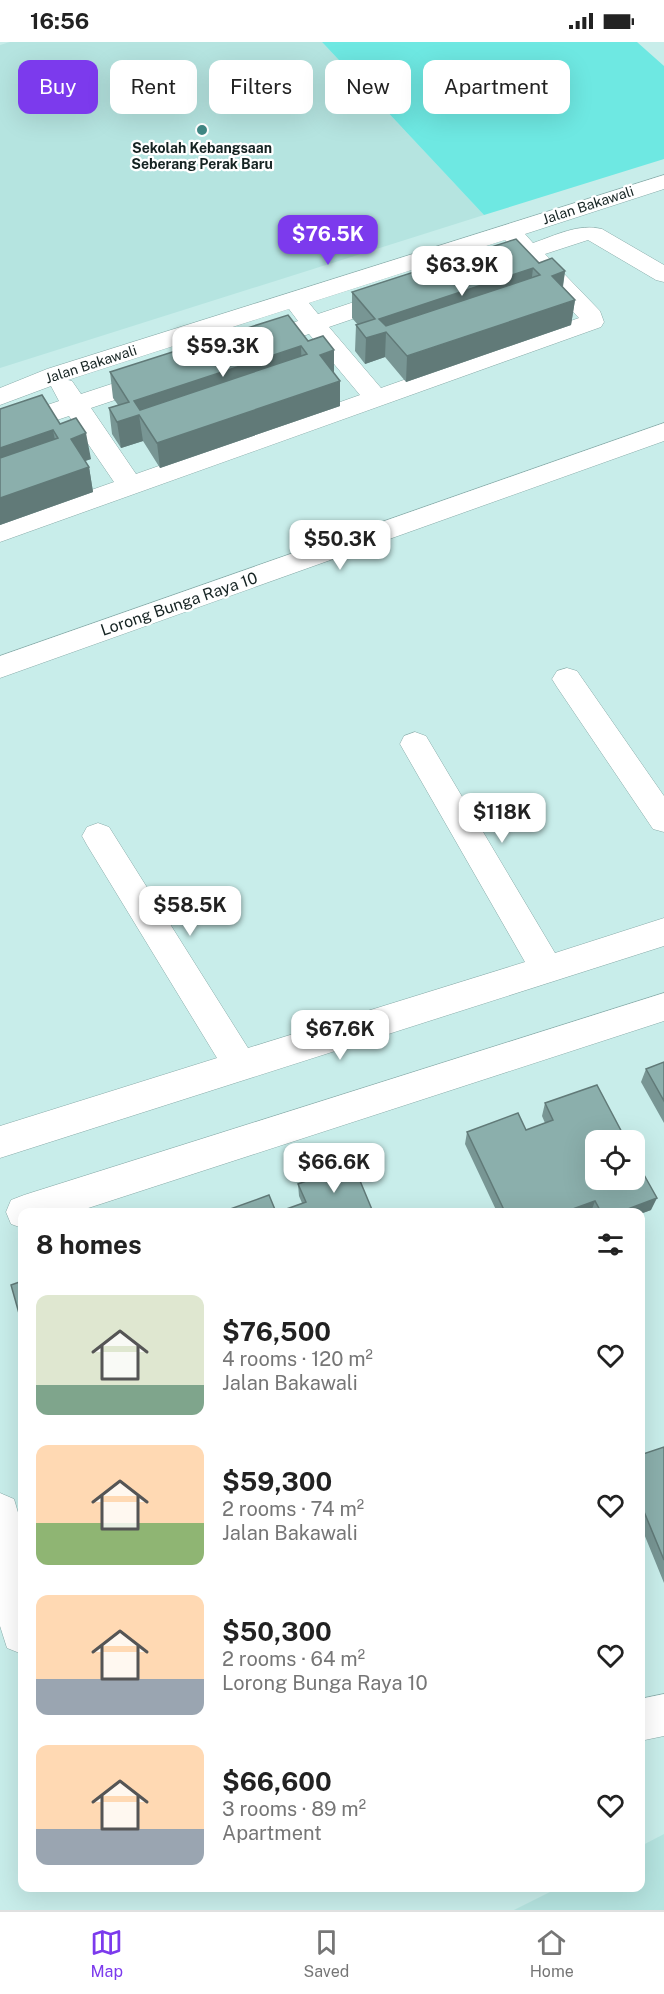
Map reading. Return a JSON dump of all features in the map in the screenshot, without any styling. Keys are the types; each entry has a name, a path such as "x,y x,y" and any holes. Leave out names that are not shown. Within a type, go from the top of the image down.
{"street":[{"name":"Jalan Bakawali","path":"0,397 56,375 664,182"},
{"path":"0,532 591,322 591,315 509,231"},
{"path":"484,267 587,233 594,234 664,275"},
{"path":"234,351 416,290"},
{"path":"293,299 376,399"},
{"path":"0,430 177,370"},
{"path":"56,375 130,486"},
{"name":"Lorong Bunga Raya 10","path":"0,667 664,432"},
{"path":"567,679 664,820"},
{"path":"415,744 546,969"},
{"path":"98,836 240,1065"},
{"path":"0,1142 664,932"},
{"path":"36,1208 664,1007"},
{"path":"0,1226 18,1215"},
{"path":"0,1513 18,1611"},
{"path":"645,1719 664,1715"}],"shaded area":[{"name":"Sekolah Kebangsaan Seberang Perak Baru","path":"10,42 322,42 339,60 325,60 325,114 389,114 484,215 0,368 0,45"},
{"path":"322,42 637,42 664,66 664,159 484,215 389,114 411,114 411,60 339,60"},
{"path":"664,1834 664,1910 514,1910 550,1892 645,1892 645,1844"}],"building":[{"path":"516,239 539,263 552,258 565,271 552,276 575,300 407,356 386,332 366,338 356,325 375,319 352,292","holes":["533,268 540,275 386,326 379,319"]},
{"path":"288,315 308,341 323,336 334,350 320,355 340,381 157,443 139,415 117,422 109,408 129,402 110,372","holes":["301,346 307,354 140,410 134,401"]},
{"path":"42,395 60,424 76,418 86,433 71,439 89,467 0,498 0,458 58,438 53,430 0,448 0,409"},
{"path":"664,1062 664,1101 646,1069"},
{"path":"597,1085 621,1130 585,1130 585,1190 645,1190 645,1177 657,1198 631,1208 599,1208 595,1201 575,1208 503,1208 467,1132 518,1113 526,1130 553,1120 545,1103"},
{"path":"353,1164 371,1208 289,1208 306,1202 298,1184"},
{"path":"269,1195 274,1208 233,1208"},
{"path":"18,1282 18,1310 11,1285"},
{"path":"664,1447 664,1560 645,1514 645,1453"}],"place":[{"name":"Sekolah Kebangsaan Seberang Perak Baru","path":"202,130"}]}
